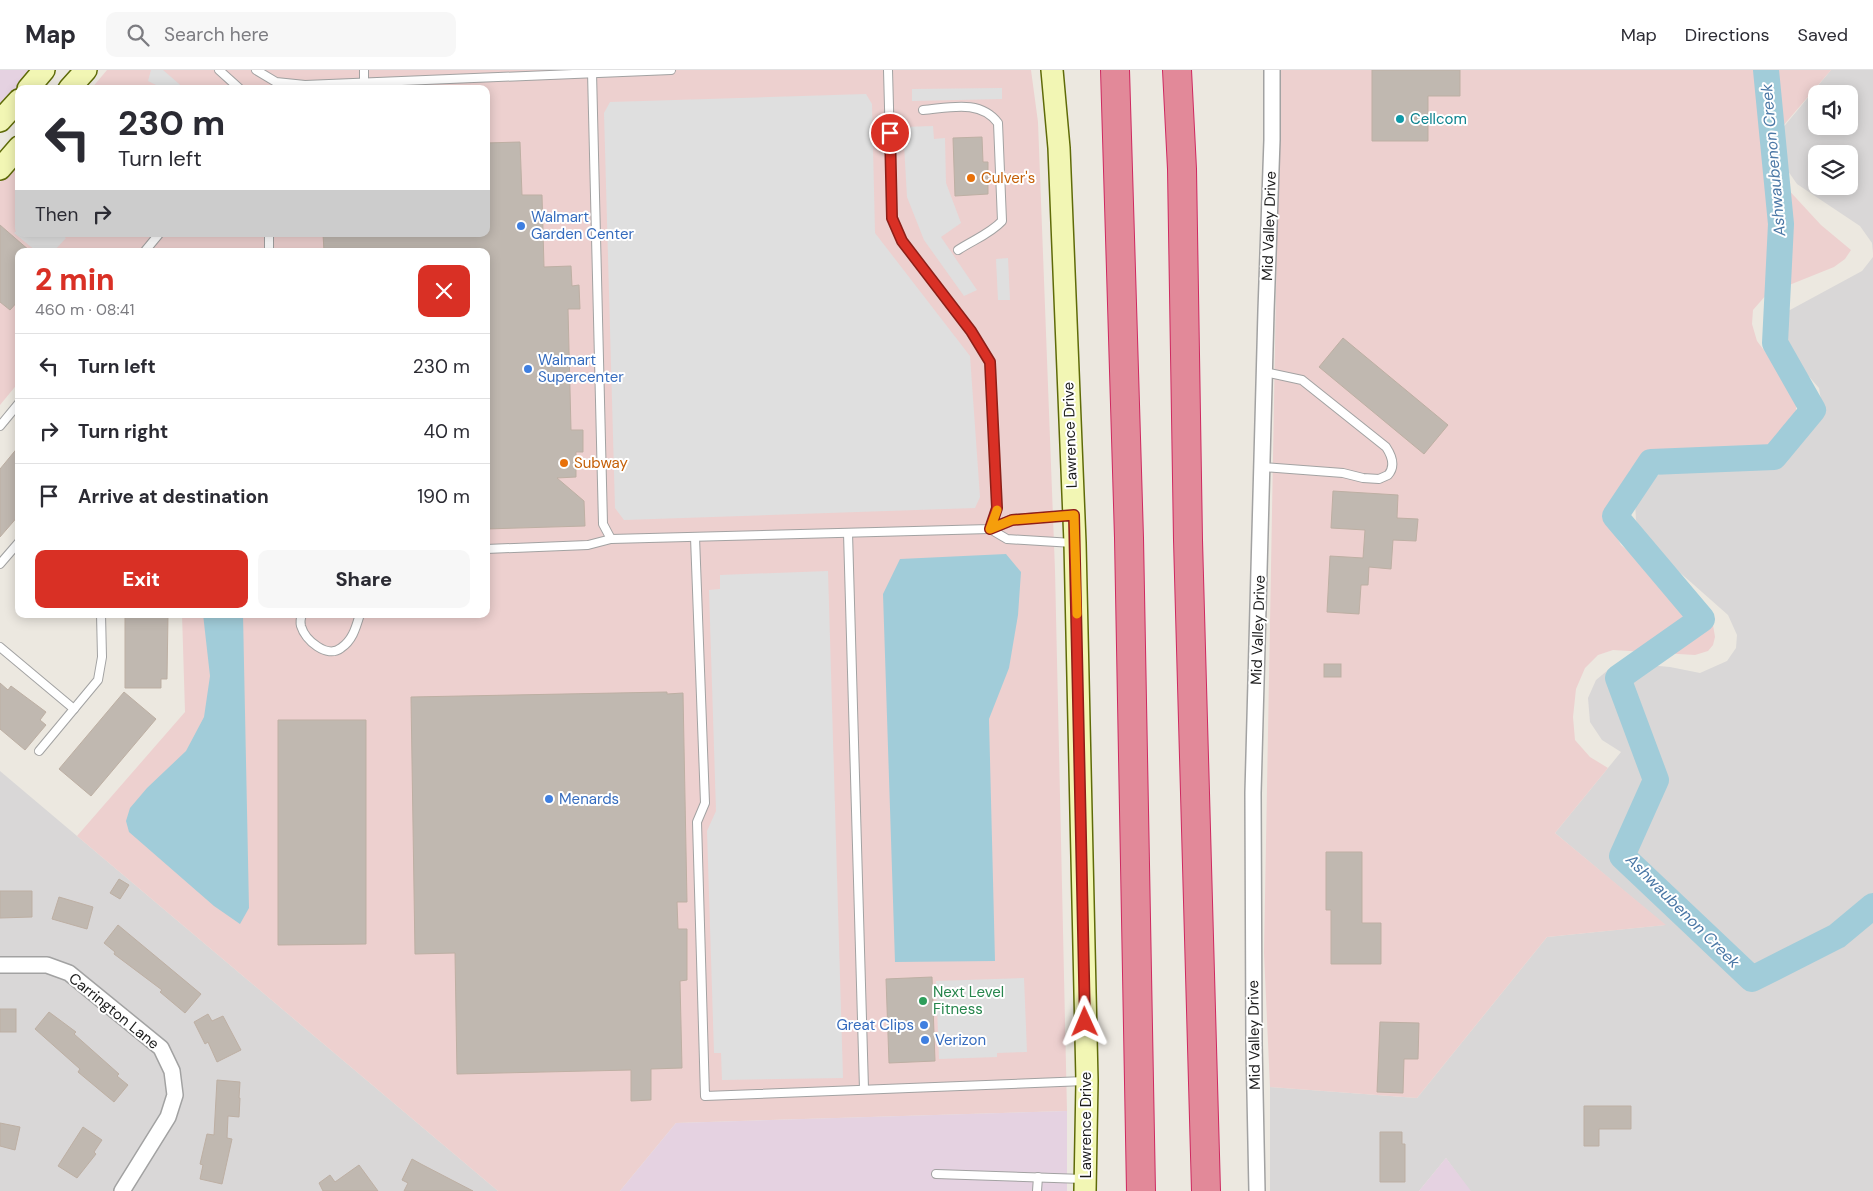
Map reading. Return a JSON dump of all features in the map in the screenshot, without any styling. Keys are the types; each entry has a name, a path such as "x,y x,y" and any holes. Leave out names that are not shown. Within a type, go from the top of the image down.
{"highway":[{"path":"1115,70 1130,548 1141,1191"},
{"path":"1177,70 1182,169 1188,540 1206,1191"}],"main road":[{"path":"31,85 44,70"},
{"path":"73,85 86,70"},
{"name":"Lawrence Drive","path":"1052,70 1059,148 1075,543 1087,1081 1085,1185"},
{"path":"0,121 15,104"},
{"path":"0,169 15,152"}],"street":[{"name":"Mid Valley Drive","path":"1257,1191 1254,1044 1253,793 1272,140 1272,70"},
{"name":"Carrington Lane","path":"0,965 47,965 69,973 161,1048 172,1071 175,1095 168,1117 122,1191"}],"lane":[{"path":"219,70 236,85"},
{"path":"256,70 279,85"},
{"path":"364,70 364,83"},
{"path":"309,85 594,71 671,70"},
{"path":"888,70 892,218 902,241 971,331 990,362 997,508 990,529"},
{"path":"594,71 603,524 611,538"},
{"path":"923,110 965,106 983,109 998,123 1002,221 993,231 977,237 958,250"},
{"path":"147,248 157,237"},
{"path":"1263,467 1344,473 1378,480 1388,475 1393,464 1391,454 1386,447 1302,380 1264,372"},
{"path":"0,426 15,408"},
{"path":"490,549 588,545 611,538 990,529 1012,520 1074,515"},
{"path":"990,529 1007,539 1075,543"},
{"path":"848,533 864,1090"},
{"path":"695,537 705,803 697,822 705,1096 1087,1081"},
{"path":"0,564 15,547"},
{"path":"39,751 98,680 101,672 101,618"},
{"path":"301,618 300,624 315,646 327,651 340,650 352,638 359,618"},
{"path":"0,647 74,709"},
{"path":"936,1174 1038,1177 1085,1185"},
{"path":"1037,1191 1038,1177"}],"shaded area":[{"path":"0,70 44,70 31,85 15,85 15,104 0,121"},
{"path":"107,70 1031,70 1038,122 1055,570 1067,1111 676,1123 620,1191 498,1191 77,836 185,712 182,618 490,618 490,248 15,248 15,387 0,405 0,182 15,165 15,237 490,237 490,85 94,85"},
{"path":"151,70 163,70 180,85 156,85 148,81"},
{"path":"1280,70 1831,70 1818,85 1808,85 1808,97 1764,148 1771,171 1821,225 1851,250 1845,259 1834,267 1767,294 1753,310 1752,324 1757,341 1790,385 1796,403 1796,416 1780,439 1767,448 1678,450 1642,459 1630,470 1611,508 1613,530 1621,545 1713,625 1715,637 1713,645 1708,651 1695,655 1613,650 1598,655 1585,668 1576,689 1573,717 1575,740 1590,757 1608,768 1555,833 1666,925 1547,937 1417,1098 1270,1087 1264,953"},
{"path":"1831,70 1873,70 1873,253 1872,243 1860,226 1814,195 1858,195 1858,145 1808,145 1808,191 1797,184 1781,161 1781,130 1808,98 1808,135 1858,135 1858,85 1818,85"},
{"path":"1002,88 1002,99 912,101 912,89"},
{"path":"866,94 872,104 875,233 970,356 980,497 975,508 624,520 615,508 604,113 610,102"},
{"path":"933,126 934,139 945,138 946,183 961,223 941,237 977,290 964,296 924,240 907,197 903,127"},
{"path":"19,237 66,238 57,248 32,248"},
{"path":"1873,257 1873,1191 1470,1191 1446,1158 1419,1191 1270,1191 1270,1087 1417,1098 1547,937 1665,925 1555,833 1621,752 1602,740 1590,722 1588,698 1596,680 1608,670 1625,663 1670,667 1700,673 1727,661 1736,648 1737,635 1728,615 1668,562 1642,533 1636,520 1635,502 1652,479 1665,471 1765,465 1778,460 1792,449 1817,420 1822,406 1819,388 1768,330 1770,315 1790,310 1862,271"},
{"path":"1008,258 1010,300 998,300 996,259"},
{"path":"828,571 843,1078 722,1080 721,1053 714,1053 707,831 716,811 709,590 720,589 720,575"},
{"path":"0,771 77,836 498,1191 0,1191"},
{"path":"1024,978 1027,1052 997,1053 997,1057 939,1059 936,981"},
{"path":"1067,1111 1067,1191 620,1191 676,1123"},
{"path":"1446,1158 1471,1191 1419,1191"}],"water":[{"path":"1006,554 1021,572 1018,615 1009,668 989,719 995,961 895,962 883,594 900,559"},
{"path":"203,618 243,618 249,908 240,924 214,906 129,832 126,821 130,808 147,788 186,751 204,717 210,676"}],"building":[{"name":"Cellcom","path":"1372,70 1460,70 1460,96 1428,96 1428,141 1372,141"},
{"name":"Culver's","path":"982,137 983,162 988,162 988,194 955,196 953,138"},
{"name":"Walmart Supercenter","path":"520,142 522,195 542,195 544,267 571,266 572,286 579,285 580,309 568,309 571,430 583,430 583,452 576,452 576,477 557,478 584,501 585,526 490,529 490,248 324,248 323,237 490,237 490,143"},
{"path":"0,225 27,248 15,248 15,304 10,310 0,302"},
{"path":"1343,338 1448,425 1424,454 1319,367"},
{"path":"15,451 15,520 0,537 0,469"},
{"path":"1333,491 1398,495 1397,518 1418,519 1416,541 1393,540 1391,569 1369,567 1368,585 1361,585 1359,614 1327,612 1330,556 1363,558 1365,530 1331,528"},
{"path":"125,618 168,618 167,679 161,679 161,688 125,688"},
{"path":"1324,664 1341,664 1341,677 1324,677"},
{"path":"0,683 8,690 11,686 46,712 40,720 46,725 25,750 0,729"},
{"path":"124,692 156,719 91,796 59,769"},
{"name":"Menards","path":"667,692 667,694 683,693 687,902 677,902 678,929 687,929 687,980 680,981 682,1068 651,1069 651,1100 631,1101 631,1070 457,1074 455,953 415,954 411,697"},
{"path":"278,720 366,720 366,944 278,945"},
{"path":"1326,852 1362,852 1362,923 1381,923 1381,964 1331,964 1331,910 1326,910"},
{"path":"119,879 129,885 120,899 110,893"},
{"path":"0,891 32,891 32,917 0,918"},
{"path":"59,897 93,907 87,929 52,919"},
{"path":"118,925 201,994 185,1013 160,992 162,990 114,954 115,952 104,943"},
{"path":"932,977 935,1061 889,1063 886,979"},
{"path":"0,1009 16,1009 16,1032 0,1032"},
{"path":"49,1012 76,1032 74,1034 119,1074 117,1076 128,1085 114,1102 78,1072 80,1069 35,1029"},
{"path":"208,1014 212,1021 223,1016 241,1050 217,1062 208,1042 205,1044 194,1022"},
{"path":"1380,1022 1419,1023 1418,1059 1404,1059 1403,1093 1377,1092"},
{"path":"217,1080 240,1082 239,1117 228,1116 227,1138 232,1139 222,1184 200,1179 203,1165 200,1164 207,1134 214,1135"},
{"path":"1584,1106 1631,1106 1631,1129 1599,1129 1599,1146 1584,1146"},
{"path":"0,1123 20,1127 15,1150 0,1146"},
{"path":"83,1127 102,1140 94,1152 96,1154 77,1178 58,1166"},
{"path":"1380,1132 1402,1132 1402,1144 1405,1144 1405,1182 1380,1182"},
{"path":"412,1159 473,1191 404,1191 408,1183 402,1180"},
{"path":"359,1165 378,1191 323,1191 319,1183 330,1175 335,1182"}],"waterway":[{"name":"Ashwaubenon Creek","path":"1766,70 1781,224 1775,343 1813,410 1774,457 1651,462 1615,516 1702,619 1618,678 1656,780 1622,856 1752,979 1837,936 1873,906"}],"slow traffic":[{"path":"997,510 990,529 1012,520 1074,515 1077,614"}],"place":[{"name":"Cellcom","path":"1400,119"},
{"name":"Culver's","path":"971,178"},
{"name":"Walmart Garden Center","path":"521,226"},
{"name":"Walmart Supercenter","path":"528,369"},
{"name":"Subway","path":"564,463"},
{"name":"Menards","path":"549,799"},
{"name":"Next Level Fitness","path":"923,1001"},
{"name":"Great Clips","path":"924,1025"},
{"name":"Verizon","path":"925,1040"}],"route":[{"path":"890,133 892,218 902,241 971,331 990,362 997,508 990,529 1012,520 1074,515 1085,1022"}]}
